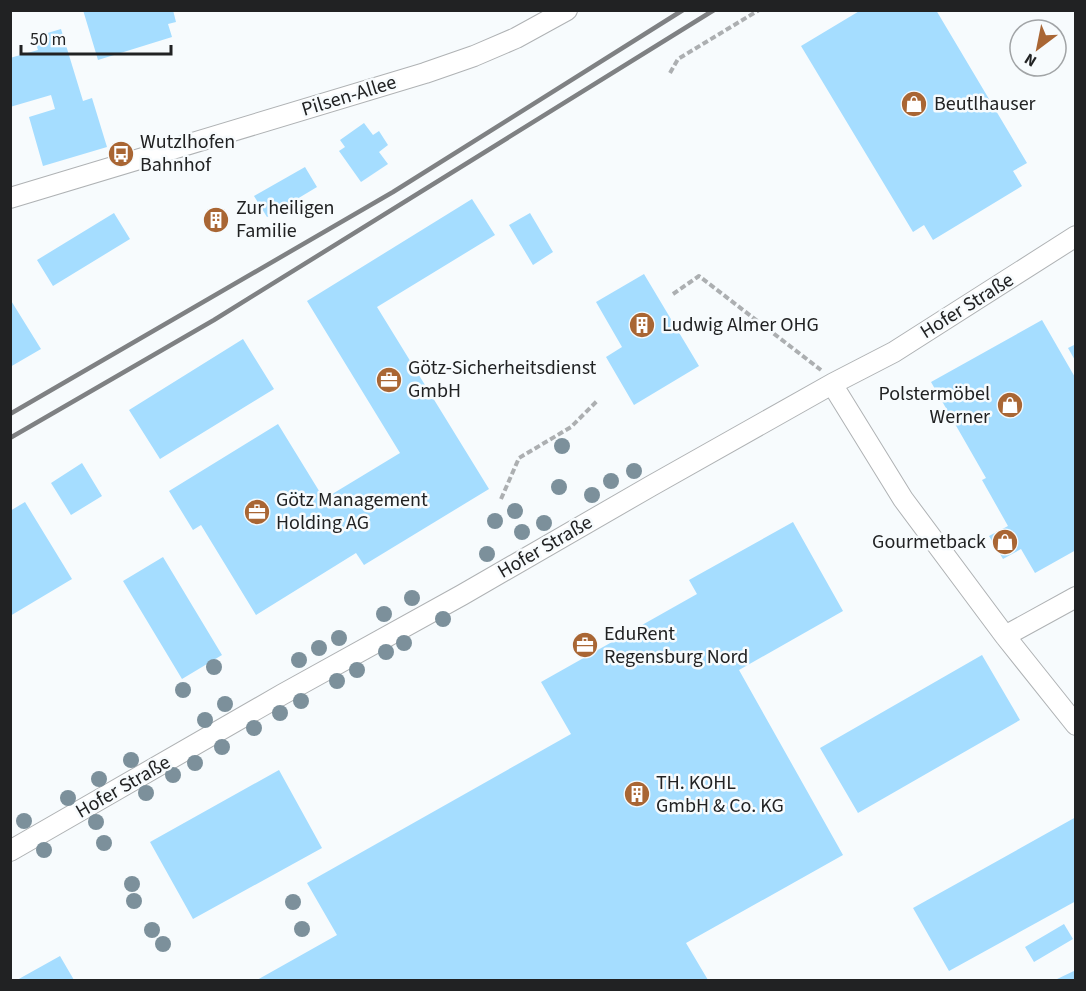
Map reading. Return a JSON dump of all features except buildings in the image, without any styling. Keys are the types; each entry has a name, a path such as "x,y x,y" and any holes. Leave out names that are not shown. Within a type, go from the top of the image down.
{"street":[{"name":"Pilsen-Allee","path":"10,198 474,56 516,38 567,10"},
{"name":"Hofer Straße","path":"10,851 832,384 894,352 1076,236"},
{"path":"832,384 903,499 1005,636 1076,725"},
{"path":"1005,636 1076,597"}],"path":[{"path":"670,74 678,59 759,10"},
{"path":"673,294 699,276 821,370 832,384"},
{"path":"501,498 519,458 571,427 598,400"}],"railway":[{"path":"10,414 393,192 683,10"},
{"path":"10,438 214,320 714,10"}],"place":[{"name":"Beutlhauser","path":"914,104"},
{"name":"Wutzlhofen Bahnhof","path":"121,154"},
{"name":"Zur heiligen Familie","path":"216,220"},
{"name":"Ludwig Almer OHG","path":"642,325"},
{"name":"Götz-Sicherheitsdienst GmbH","path":"389,380"},
{"name":"Polstermöbel Werner","path":"1010,405"},
{"name":"Götz Management Holding AG","path":"257,512"},
{"name":"Gourmetback","path":"1005,542"},
{"name":"EduRent Regensburg Nord","path":"585,645"},
{"name":"TH. KOHL GmbH & Co. KG","path":"637,794"}]}
